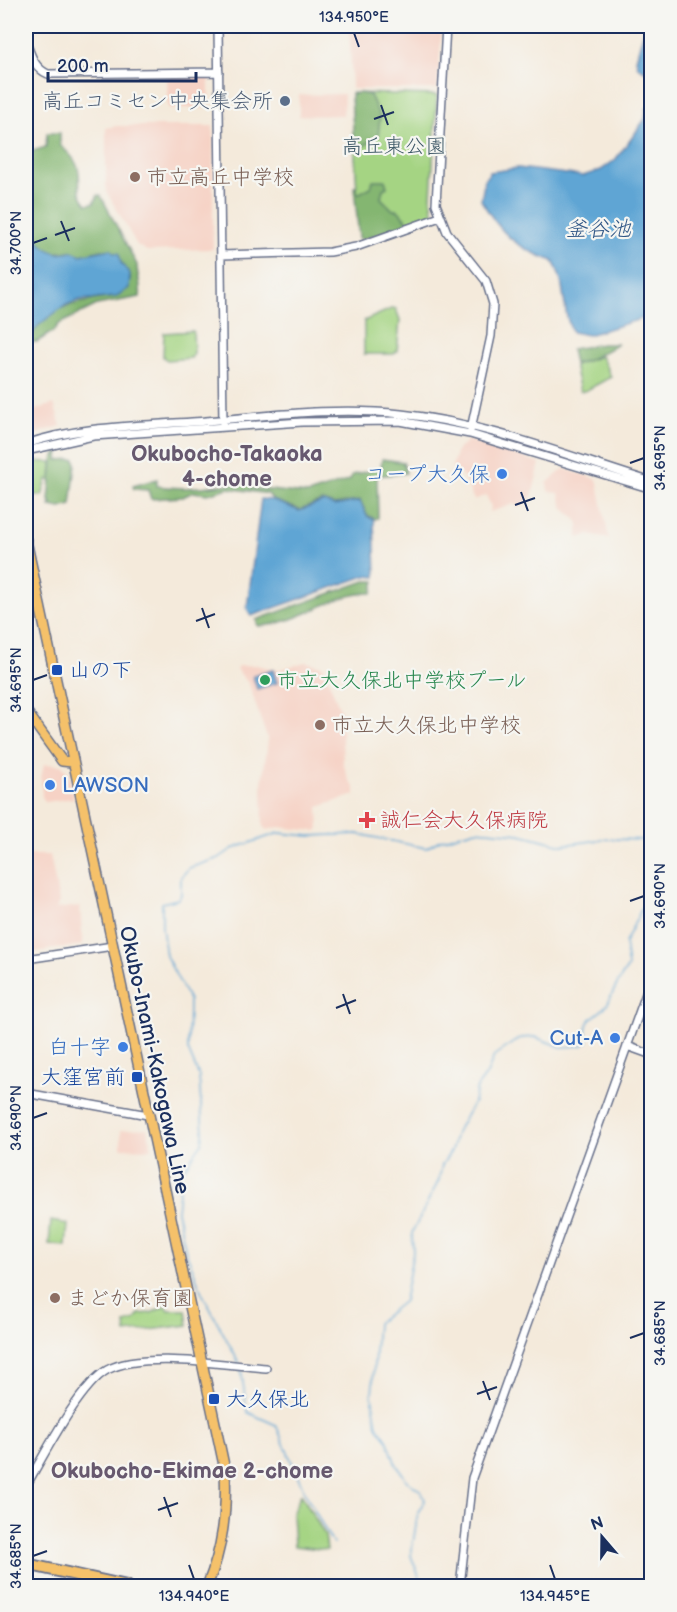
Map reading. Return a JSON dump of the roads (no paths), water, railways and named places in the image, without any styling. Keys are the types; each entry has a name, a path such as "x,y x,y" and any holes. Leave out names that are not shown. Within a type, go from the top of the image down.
{"highway":[{"path":"26,1564 127,1587"}],"main road":[{"name":"Okubo-Inami-Kakogawa Line","path":"26,540 225,1470 226,1502 223,1536 207,1587"},
{"path":"26,711 62,761 72,762"}],"street":[{"path":"218,26 223,423"},
{"path":"446,26 436,193 440,217 458,247 480,270 493,304 491,336 471,430"},
{"path":"26,42 34,63 48,74 219,72"},
{"path":"221,255 330,252 356,247 440,217"},
{"path":"26,451 93,436 360,412 399,413 471,430 651,482"},
{"path":"26,444 55,435 93,429 223,423"},
{"path":"471,430 651,489"},
{"path":"26,959 113,946"},
{"path":"460,1587 472,1478 651,976"},
{"path":"627,1046 651,1055"},
{"path":"26,1093 148,1115"},
{"path":"26,1486 91,1383 106,1371 125,1363 146,1359 266,1368"}],"water":[{"path":"645,26 651,26 651,75 638,67 636,59"},
{"name":"釜谷池","path":"651,106 651,316 588,335 572,332 566,314 560,279 553,261 519,245 495,222 481,200 485,179 490,172 518,168 583,176 601,170 615,160 645,119 646,109"},
{"path":"29,227 41,244 58,253 71,251 81,255 111,249 114,253 119,253 121,263 130,274 129,288 116,297 80,300 66,305 40,324 28,339 26,337 26,228"},
{"path":"261,499 272,500 299,511 323,502 334,506 360,501 367,516 374,520 376,577 365,576 251,616 247,608"},
{"name":"市立大久保北中学校プール","path":"273,670 277,683 257,689 253,676"}],"waterway":[{"path":"239,1363 202,1293 186,1252 177,1211 181,1173 202,1143 203,1133 199,1076 188,1050 189,1000 166,956 162,927 162,903 178,899 181,895 181,877 189,868 219,858 232,849 279,833 310,836 358,834 426,848 440,840 476,830 520,834 562,845 607,839 652,840"},
{"path":"423,1586 411,1556 418,1512 425,1500 421,1491 407,1481 395,1462 387,1439 377,1426 372,1396 377,1323 404,1301 413,1252 412,1233 439,1180 442,1165 451,1151 456,1133 474,1102 477,1087 487,1074 494,1056 521,1038 535,1037 561,1047 582,1046 588,1041 586,1032 589,1021 606,1005 628,967 625,943 652,887"},
{"path":"241,1368 247,1412 276,1425 305,1493 333,1544"}],"place":[{"name":"高丘コミセン中央集会所","path":"285,101"},
{"name":"市立高丘中学校","path":"135,177"},
{"name":"コープ大久保","path":"502,474"},
{"name":"山の下","path":"57,670"},
{"name":"市立大久保北中学校プール","path":"265,680"},
{"name":"市立大久保北中学校","path":"320,725"},
{"name":"LAWSON","path":"50,785"},
{"name":"誠仁会大久保病院","path":"367,820"},
{"name":"Cut-A","path":"615,1038"},
{"name":"白十字","path":"123,1047"},
{"name":"大窪宮前","path":"137,1077"},
{"name":"まどか保育園","path":"55,1298"},
{"name":"大久保北","path":"214,1399"}],"district":[{"name":"Okubocho-Takaoka 4-chome","path":"227,466"},
{"name":"Okubocho-Ekimae 2-chome","path":"192,1470"}],"park label":[{"name":"高丘東公園","path":"394,146"}]}
